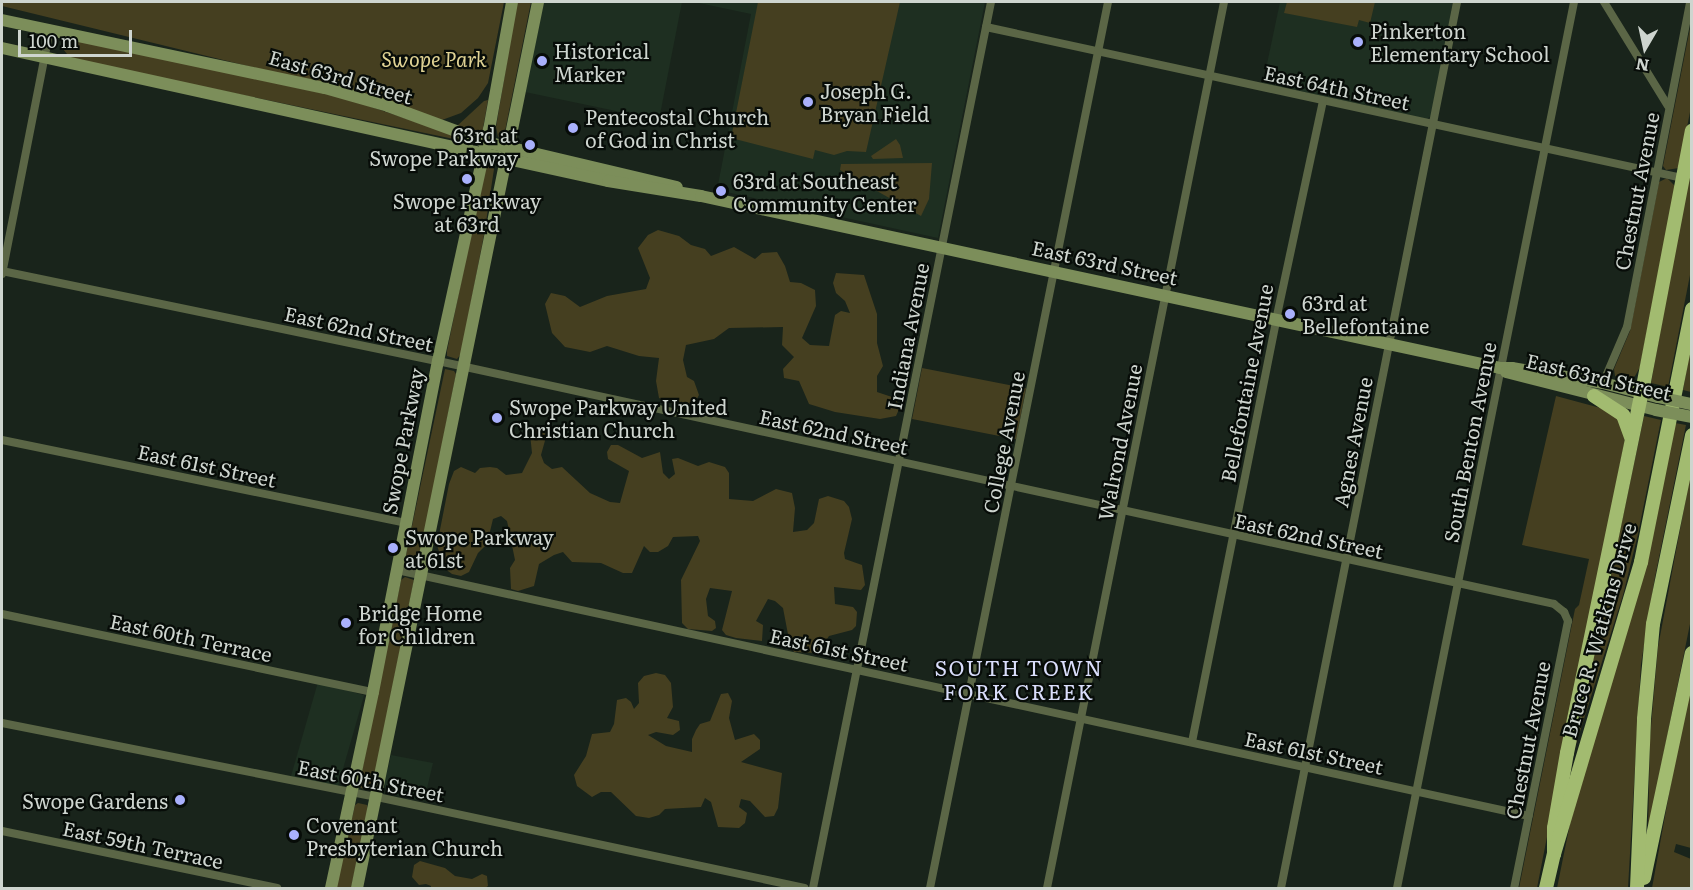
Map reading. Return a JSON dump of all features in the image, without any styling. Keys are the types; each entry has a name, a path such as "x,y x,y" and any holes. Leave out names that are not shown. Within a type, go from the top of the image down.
{"highway":[{"path":"1554,854 1554,828 1567,753 1640,399 1692,131"},
{"name":"Bruce R. Watkins Drive","path":"1546,888 1554,854 1641,562 1692,309"},
{"path":"1594,396 1623,415 1632,437"},
{"path":"1639,888 1644,720 1653,624 1692,435"},
{"path":"1639,888 1692,653"}],"main road":[{"name":"Swope Parkway","path":"331,888 374,692 438,361 484,147 512,2"},
{"path":"357,888 423,576 538,2"},
{"name":"East 63rd Street","path":"2,20 50,28 325,88 388,106 484,147"},
{"name":"East 63rd Street","path":"2,48 484,147 608,181 701,196 1500,368 1603,383 1640,399 1656,410 1692,417"},
{"name":"East 63rd Street","path":"1500,368 1511,375 1594,396 1640,399 1658,397 1692,404"}],"street":[{"name":"Indiana Avenue","path":"813,888 991,2"},
{"name":"College Avenue","path":"930,888 1108,2"},
{"name":"Walrond Avenue","path":"1047,888 1224,2"},
{"name":"Agnes Avenue","path":"1281,888 1457,2"},
{"name":"South Benton Avenue","path":"1397,888 1574,2"},
{"path":"1604,2 1668,106"},
{"name":"Chestnut Avenue","path":"1603,383 1628,327 1668,106 1690,2"},
{"name":"East 64th Street","path":"986,27 1682,178"},
{"path":"2,272 50,28"},
{"name":"Bellefontaine Avenue","path":"1192,742 1275,320 1323,101"},
{"name":"East 62nd Street","path":"2,272 438,361 1554,604"},
{"name":"East 61st Street","path":"2,440 406,523"},
{"name":"East 61st Street","path":"397,570 1529,816"},
{"name":"Chestnut Avenue","path":"1514,888 1568,621 1564,612 1554,604"},
{"name":"East 60th Terrace","path":"2,614 374,692"},
{"name":"East 60th Street","path":"2,723 352,794 377,797 804,888"},
{"name":"East 59th Terrace","path":"2,831 277,888"}],"shaded area":[{"path":"544,2 682,2 659,120 525,92"},
{"path":"694,2 985,2 938,238 717,190 751,14"},
{"name":"Pinkerton Elementary School","path":"1280,2 1453,2 1431,116 1427,119 1263,83"},
{"path":"318,682 364,695 337,789 291,776"},
{"path":"391,755 433,763 424,801 391,794 386,790 384,784"}],"green space":[{"name":"Swope Park","path":"2,2 504,2 488,83 478,98 461,113 442,120 326,85 2,6"},
{"path":"517,2 531,2 505,131 498,137 496,127"},
{"name":"Joseph G. Bryan Field","path":"758,2 900,2 866,152 847,151 834,155 815,150 813,159 731,138"},
{"path":"1287,2 1375,2 1370,23 1359,20 1357,27 1284,13"},
{"path":"1691,23 1691,107 1679,168 1666,170 1663,166"},
{"path":"71,39 345,98 469,140 468,142 71,59 63,49 65,42"},
{"path":"488,100 482,134 457,126 484,101"},
{"path":"896,139 903,158 873,159 871,156"},
{"path":"1691,160 1691,270 1668,387 1651,383"},
{"path":"490,162 493,163 494,169 484,235 461,354 457,359 447,356 447,351 483,174"},
{"path":"932,163 929,199 921,216 840,170 841,164"},
{"path":"1667,178 1675,186 1640,367 1635,376 1630,379 1620,378 1615,376 1614,369 1630,331 1659,182"},
{"path":"658,230 679,236 691,245 705,249 711,256 734,247 755,259 762,253 777,252 790,282 801,283 815,290 816,306 802,338 810,345 829,346 835,315 841,311 850,313 845,301 836,293 833,283 836,273 864,275 877,314 877,343 883,366 877,376 877,392 895,398 900,407 896,416 880,419 835,412 809,404 799,381 784,378 783,369 794,357 782,345 783,327 729,328 714,339 686,345 683,360 687,377 694,381 699,395 693,406 680,407 659,398 656,381 659,358 639,356 607,346 590,352 565,347 552,333 545,304 551,293 565,296 580,307 607,296 646,289 650,278 638,248 648,235"},
{"path":"1691,345 1691,392 1683,390"},
{"path":"922,368 1026,388 1016,439 912,419"},
{"path":"445,369 454,371 456,374 418,566 414,568 404,564"},
{"path":"1556,396 1608,410 1618,419 1625,439 1537,888 1519,888 1575,609 1579,605 1589,559 1522,545"},
{"path":"1644,416 1661,420 1638,534 1623,595 1573,754"},
{"path":"1675,423 1686,425 1655,577 1641,664 1628,888 1557,888 1576,794"},
{"path":"535,428 543,428 546,437 541,455 544,463 552,469 562,467 590,493 610,502 620,503 629,471 608,459 607,452 611,445 618,445 642,458 660,452 663,473 669,479 675,474 672,459 678,458 698,466 709,462 725,467 729,473 729,499 753,501 776,489 792,493 795,508 793,532 807,530 814,523 819,499 828,496 844,501 849,507 852,519 844,553 845,559 862,565 865,585 861,590 834,587 835,604 853,607 857,612 856,626 852,630 829,636 818,653 794,652 790,645 783,608 775,601 768,599 756,621 763,625 762,641 736,638 726,635 722,630 732,591 710,588 706,599 708,616 715,621 716,628 712,631 688,629 682,623 681,580 700,541 698,536 673,537 668,546 658,552 650,552 644,546 632,573 623,573 601,563 572,562 563,552 539,564 534,586 518,591 511,589 510,568 515,560 507,521 501,516 493,519 487,544 478,553 469,572 461,576 452,574 444,568 437,545 449,484 454,471 461,467 475,473 480,468 490,467 497,468 506,475 522,473 532,453 530,434"},
{"path":"1691,471 1691,619 1648,831 1650,738 1658,647"},
{"path":"405,577 414,580 372,789 369,790 359,785 401,580"},
{"path":"1691,672 1691,848 1676,844 1674,852 1691,859 1691,888 1652,888"},
{"path":"656,673 665,675 671,683 673,707 667,718 679,721 680,730 673,735 656,732 648,735 666,746 692,752 692,739 696,730 700,724 710,721 721,694 728,693 732,701 729,718 735,740 754,734 760,740 760,749 741,762 782,773 778,808 774,816 765,817 750,801 741,799 739,807 747,813 745,823 739,828 718,827 711,802 705,798 701,807 665,809 659,815 649,818 636,816 611,792 601,792 592,797 577,786 574,775 586,756 592,734 610,732 614,724 617,700 626,698 634,709 639,703 638,683 644,676"},
{"path":"358,803 367,805 368,811 351,888 336,888 355,805"},
{"path":"420,861 445,868 455,876 472,879 482,874 487,876 488,886 485,888 431,888 426,884 419,885 412,877 414,865"}],"place":[{"name":"Pinkerton Elementary School","path":"1358,42"},
{"name":"Historical Marker","path":"542,61"},
{"name":"Joseph G. Bryan Field","path":"808,102"},
{"name":"Pentecostal Church of God in Christ","path":"573,128"},
{"name":"63rd at Swope Parkway","path":"530,145"},
{"name":"Swope Parkway at 63rd","path":"467,179"},
{"name":"63rd at Southeast Community Center","path":"721,191"},
{"name":"63rd at Bellefontaine","path":"1290,314"},
{"name":"Swope Parkway United Christian Church","path":"497,418"},
{"name":"Swope Parkway at 61st","path":"393,548"},
{"name":"Bridge Home for Children","path":"346,623"},
{"name":"Swope Gardens","path":"180,800"},
{"name":"Covenant Presbyterian Church","path":"294,835"}],"district":[{"name":"SOUTH TOWN FORK CREEK","path":"1019,679"}]}
